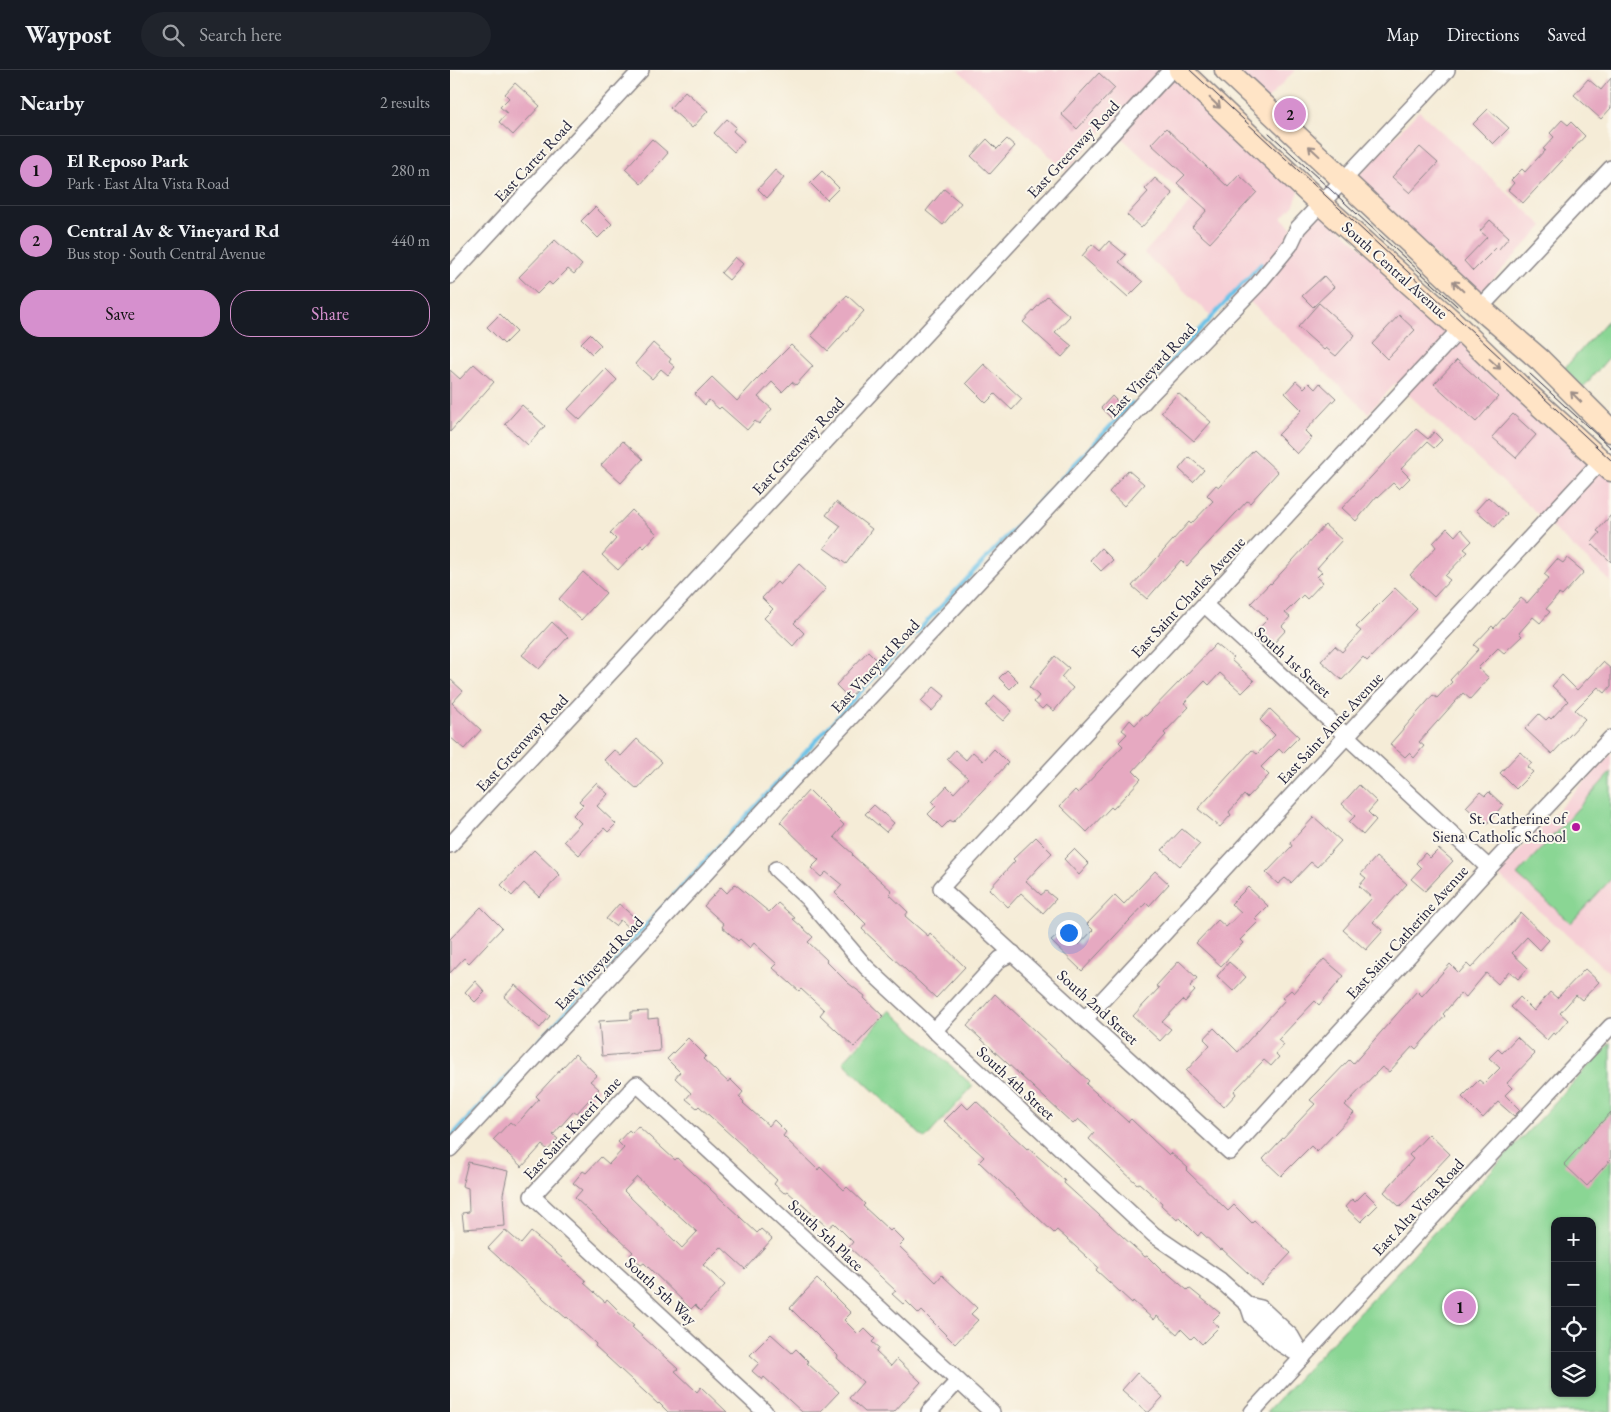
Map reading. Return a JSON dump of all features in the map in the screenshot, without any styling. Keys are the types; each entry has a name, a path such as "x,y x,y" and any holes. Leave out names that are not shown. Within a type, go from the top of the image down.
{"main road":[{"name":"South Central Avenue","path":"1180,70 1320,204 1460,329 1606,466"},
{"name":"South Central Avenue","path":"1226,70 1344,178 1480,308 1540,360 1611,431"}],"street":[{"name":"East Carter Road","path":"450,276 641,70"},
{"name":"East Greenway Road","path":"450,845 1171,70"},
{"name":"East Vineyard Road","path":"450,1149 799,772 1072,482 1147,398 1257,285 1290,245 1298,228 1447,70"},
{"path":"1480,308 1611,168"},
{"name":"East Saint Charles Avenue","path":"941,888 1460,329"},
{"name":"East Saint Anne Avenue","path":"1085,1019 1348,736 1606,466"},
{"name":"South 1st Street","path":"1205,605 1490,868"},
{"name":"East Saint Catherine Avenue","path":"1230,1152 1611,738"},
{"name":"South 4th Street","path":"776,869 807,898 866,968 1154,1236 1220,1280 1248,1305 1252,1317 1267,1322 1281,1344 1303,1357"},
{"name":"South 2nd Street","path":"941,888 1230,1152"},
{"path":"934,1031 1000,959 1013,953"},
{"name":"East Alta Vista Road","path":"1252,1412 1611,1026"},
{"name":"East Saint Kateri Lane","path":"532,1196 637,1084"},
{"name":"South 5th Place","path":"637,1084 992,1412"},
{"name":"South 5th Way","path":"532,1196 765,1412"},
{"path":"929,1412 958,1380"}],"shaded area":[{"path":"958,70 1175,70 1299,191 1294,205 1282,218 1292,228 1279,251 1213,318 1144,253 1191,202 1108,125 1066,171"},
{"path":"1223,70 1295,70 1266,101"},
{"path":"1419,111 1543,226 1477,296 1358,181 1360,174"},
{"path":"1325,215 1611,473 1611,582 1396,383 1368,413 1247,299 1298,235 1316,217"},
{"name":"St. Catherine of Siena Catholic School","path":"1611,754 1611,974 1497,874"}],"green space":[{"path":"1611,317 1611,355 1580,391 1560,373"},
{"path":"1611,772 1611,879 1571,923 1517,875"},
{"path":"890,1010 973,1086 925,1139 843,1062"},
{"path":"1611,1042 1611,1412 1267,1412"}],"building":[{"path":"1099,73 1115,88 1077,129 1061,114"},
{"path":"1611,78 1611,108 1601,119 1574,95 1588,79 1601,90"},
{"path":"515,83 540,106 513,135 499,122 507,113 500,107 509,98 505,94"},
{"path":"685,91 708,111 692,128 670,108"},
{"path":"1488,109 1509,128 1493,144 1473,124"},
{"path":"727,119 736,127 733,131 744,141 734,152 714,133"},
{"path":"1562,120 1568,125 1571,122 1585,136 1523,203 1508,190 1514,183 1511,180 1522,169 1525,172 1545,150 1543,149 1554,137 1550,133"},
{"path":"1166,128 1228,187 1239,175 1257,192 1210,243 1192,227 1207,210 1177,183 1185,175 1151,144"},
{"path":"652,139 668,153 641,184 625,169"},
{"path":"987,139 997,149 1007,139 1015,146 990,174 971,156"},
{"path":"1420,147 1438,163 1410,193 1392,177"},
{"path":"775,170 784,178 767,198 758,189"},
{"path":"822,171 839,188 827,200 810,183"},
{"path":"1155,178 1173,194 1141,228 1127,215 1148,192 1145,189"},
{"path":"944,189 961,203 943,225 926,211"},
{"path":"595,207 612,224 598,238 581,221"},
{"path":"1490,220 1509,237 1499,249 1497,247 1473,271 1464,261 1487,237 1480,231"},
{"path":"555,240 582,265 574,274 568,269 552,285 549,282 537,294 519,277"},
{"path":"1109,241 1126,255 1119,262 1143,282 1128,297 1082,256 1092,244 1100,251"},
{"path":"735,257 743,264 729,280 721,273"},
{"path":"1324,276 1334,287 1313,307 1302,296"},
{"path":"847,295 864,311 828,351 811,335"},
{"path":"1047,296 1070,316 1055,332 1072,346 1062,357 1023,322"},
{"path":"1319,303 1355,335 1336,356 1326,348 1324,350 1298,327"},
{"path":"500,314 517,331 504,344 487,327"},
{"path":"1399,315 1415,330 1387,359 1372,344"},
{"path":"590,334 601,345 592,354 581,343"},
{"path":"653,343 671,359 669,362 675,367 668,375 661,369 652,379 635,364"},
{"path":"791,345 813,366 796,385 792,382 782,392 772,382 758,397 772,409 759,424 755,421 747,430 721,407 719,409 709,400 705,405 695,394 712,377 737,401"},
{"path":"1457,360 1498,397 1476,422 1434,384"},
{"path":"474,364 494,382 450,432 450,370 460,379"},
{"path":"984,364 1022,399 1012,410 995,394 986,403 966,383"},
{"path":"606,369 617,380 580,420 568,409"},
{"path":"1296,381 1304,388 1309,383 1315,389 1320,383 1336,398 1305,431 1312,438 1297,454 1278,435 1302,410 1285,393"},
{"path":"1178,393 1211,422 1194,441 1161,412"},
{"path":"1112,396 1123,407 1112,419 1101,408"},
{"path":"522,405 545,426 528,445 505,424"},
{"path":"1513,414 1536,435 1516,458 1492,437"},
{"path":"1416,429 1428,439 1434,432 1442,440 1434,448 1427,442 1401,469 1410,478 1399,489 1393,483 1377,496 1356,521 1342,508"},
{"path":"623,441 643,459 621,483 601,465"},
{"path":"1254,450 1278,472 1250,503 1247,501 1187,566 1181,560 1147,599 1132,586 1189,522 1191,524 1213,501 1207,495 1216,485 1219,487"},
{"path":"1189,457 1204,470 1193,482 1179,469"},
{"path":"1128,470 1144,484 1124,506 1109,492"},
{"path":"1488,497 1507,514 1495,527 1476,510"},
{"path":"836,502 872,529 846,564 824,548 841,526 826,515"},
{"path":"632,510 657,534 644,548 641,545 618,570 602,555 616,539 610,533"},
{"path":"1611,515 1611,562 1591,543 1600,533 1597,531"},
{"path":"1325,525 1342,540 1317,568 1322,572 1317,577 1323,582 1307,599 1303,595 1285,613 1290,617 1282,626 1286,630 1272,645 1257,630 1268,619 1251,603"},
{"path":"1447,528 1455,536 1461,529 1472,541 1464,549 1468,552 1445,576 1450,580 1434,597 1410,575 1436,547 1433,543"},
{"path":"1101,548 1113,560 1101,571 1090,560"},
{"path":"1567,558 1584,572 1562,596 1559,594 1546,609 1550,612 1540,623 1533,617 1519,633 1522,636 1504,653 1498,648 1478,668 1489,678 1470,699 1463,693 1419,742 1424,746 1414,758 1409,753 1405,757 1390,744 1433,695 1437,698 1452,682 1450,680 1479,649 1474,645 1492,626 1494,628 1521,598 1527,603 1549,578 1544,574 1557,559 1563,563"},
{"path":"799,564 826,589 794,623 804,633 793,646 764,618 773,609 762,598 777,582 780,585"},
{"path":"583,572 606,593 581,620 559,599"},
{"path":"1395,588 1417,609 1367,661 1363,657 1342,680 1321,661 1335,646 1342,652 1361,631 1356,627"},
{"path":"552,622 568,637 539,669 522,655"},
{"path":"1216,644 1233,658 1231,660 1254,681 1242,693 1220,673 1209,685 1205,681 1184,703 1189,707 1164,733 1166,735 1133,771 1141,779 1113,809 1111,807 1087,832 1060,806 1075,790 1078,793 1123,746 1119,742 1127,734 1122,730 1130,720 1135,725 1144,715 1146,716"},
{"path":"868,651 881,664 849,698 836,685"},
{"path":"1055,656 1069,668 1061,677 1073,688 1054,711 1046,705 1042,709 1034,702 1039,696 1029,687"},
{"path":"1603,662 1611,669 1611,686 1605,693 1598,687 1575,710 1585,719 1552,754 1525,729 1539,714 1546,720 1549,717 1551,719 1568,701 1552,686 1562,675 1577,690"},
{"path":"1007,670 1018,681 1010,689 999,678"},
{"path":"450,679 463,691 452,703 481,730 464,749 450,737"},
{"path":"934,687 945,696 932,711 921,701"},
{"path":"995,696 1012,711 1003,721 986,706"},
{"path":"1270,709 1299,737 1283,753 1279,749 1261,767 1269,775 1247,798 1244,795 1229,812 1231,815 1220,827 1198,809 1252,750 1257,754 1275,735 1260,720"},
{"path":"637,739 662,762 637,789 604,760 614,750 621,756"},
{"path":"994,749 1008,763 953,822 950,820 942,828 928,814 936,806 932,802 947,786 954,793 968,778 947,759 955,750 966,760 973,752 983,761"},
{"path":"1520,752 1532,763 1527,767 1533,772 1516,789 1500,773"},
{"path":"596,783 608,794 597,806 616,824 608,832 604,828 579,855 564,841 581,823 573,815 583,805 579,801"},
{"path":"1359,785 1377,802 1368,812 1376,820 1363,835 1349,822 1355,816 1342,804"},
{"path":"809,790 844,825 834,837 892,891 889,894 908,912 905,916 928,936 930,933 965,967 936,998 862,929 866,924 835,893 842,885 826,872 821,877 811,868 819,860 780,822"},
{"path":"1480,792 1485,796 1489,792 1503,805 1486,825 1466,807"},
{"path":"874,805 894,823 886,832 865,814"},
{"path":"1314,817 1341,841 1317,867 1311,862 1291,883 1285,878 1278,884 1266,873 1292,846 1290,843"},
{"path":"1182,829 1200,844 1180,866 1162,850"},
{"path":"1036,837 1052,853 1026,881 1041,895 1046,891 1056,899 1043,913 1021,893 1008,907 989,889 1015,861 1013,859"},
{"path":"1074,849 1089,864 1079,875 1064,859"},
{"path":"1439,849 1453,861 1425,891 1411,879 1421,868 1416,863 1425,853 1430,858"},
{"path":"534,850 560,875 539,897 524,883 512,896 501,885"},
{"path":"1376,857 1407,884 1373,922 1383,931 1366,950 1343,930 1372,898 1359,886 1366,878 1361,874"},
{"path":"1155,871 1169,884 1149,906 1146,903 1082,971 1051,941 1064,930 1079,945 1093,930 1087,924 1115,895 1124,904"},
{"path":"735,884 769,912 778,903 795,918 793,919 813,937 808,942 848,983 865,996 864,998 883,1016 854,1047 820,1015 824,1010 801,989 799,991 773,968 777,964 754,943 750,948 740,939 738,941 722,927 724,924 704,906 721,887 727,893"},
{"path":"1248,887 1268,906 1255,919 1258,922 1240,940 1243,943 1221,966 1196,943 1218,920 1226,927 1241,913 1231,904"},
{"path":"619,904 641,923 633,932 620,920 615,926 606,919"},
{"path":"481,907 502,928 469,963 464,958 450,973 450,939"},
{"path":"1521,913 1549,940 1540,950 1527,937 1512,953 1528,968 1518,979 1509,971 1498,984 1486,973 1466,997 1461,993 1443,1014 1445,1016 1416,1049 1413,1046 1389,1072 1382,1067 1345,1105 1354,1113 1317,1152 1311,1146 1281,1176 1263,1159 1315,1104 1310,1100 1349,1060 1353,1064 1417,991 1422,996 1450,964 1459,973 1467,964 1471,968"},
{"path":"1324,959 1344,976 1319,1005 1315,1001 1278,1040 1284,1045 1276,1054 1279,1057 1271,1066 1264,1060 1234,1091 1236,1094 1224,1107 1186,1071 1210,1045 1204,1039 1214,1028 1238,1052 1285,1000 1282,998 1291,990 1294,993"},
{"path":"1179,961 1197,978 1190,986 1195,991 1185,1002 1183,1000 1162,1022 1171,1029 1160,1041 1133,1016 1159,988 1156,986"},
{"path":"1229,962 1246,977 1233,991 1217,976"},
{"path":"1585,969 1599,982 1582,1000 1576,995 1560,1013 1568,1020 1555,1035 1553,1033 1547,1040 1511,1007 1520,997 1534,1011 1550,992 1557,998"},
{"path":"475,981 485,992 475,1002 465,992"},
{"path":"515,985 550,1016 540,1028 504,997"},
{"path":"995,994 1089,1081 1086,1084 1128,1122 1131,1119 1169,1155 1171,1153 1188,1168 1186,1170 1228,1211 1234,1205 1252,1223 1254,1221 1291,1253 1261,1285 1201,1232 1198,1236 1179,1217 1177,1220 1161,1205 1162,1203 1139,1183 1137,1184 1089,1139 1094,1133 1078,1119 1073,1124 967,1026"},
{"path":"648,1011 648,1019 658,1018 660,1051 602,1056 599,1021 631,1019 631,1012"},
{"path":"1517,1037 1535,1054 1507,1083 1512,1088 1505,1095 1520,1110 1514,1116 1498,1102 1483,1118 1462,1097 1479,1080 1484,1084 1500,1068 1489,1058 1498,1049 1502,1053"},
{"path":"688,1038 706,1056 703,1059 728,1082 730,1079 743,1092 739,1097 743,1103 769,1126 774,1120 786,1132 783,1136 818,1170 820,1167 844,1190 847,1187 865,1204 863,1206 904,1241 899,1246 936,1282 942,1275 977,1308 971,1314 978,1320 955,1344 922,1311 919,1314 906,1301 903,1304 892,1294 896,1291 849,1247 853,1242 834,1223 828,1228 787,1191 784,1193 774,1184 777,1180 746,1149 699,1106 697,1108 686,1099 691,1093 675,1078 680,1072 667,1059"},
{"path":"575,1054 597,1075 590,1081 599,1089 577,1113 574,1111 553,1135 558,1139 548,1150 542,1145 522,1167 493,1140 510,1122 515,1126 539,1099 536,1096"},
{"path":"976,1101 1027,1149 1050,1167 1065,1181 1064,1183 1145,1257 1147,1256 1164,1273 1165,1271 1187,1290 1189,1288 1220,1313 1212,1321 1219,1327 1202,1344 1194,1336 1191,1339 1181,1329 1177,1334 1157,1316 1154,1320 1133,1301 1132,1303 1096,1270 1098,1267 1057,1230 1054,1233 979,1162 984,1157 944,1121 962,1103 968,1109"},
{"path":"1611,1112 1611,1159 1587,1186 1564,1164"},
{"path":"638,1126 675,1160 677,1158 757,1233 761,1229 772,1239 745,1269 721,1247 703,1265 725,1285 701,1311 695,1305 691,1309 644,1263 641,1265 630,1255 633,1252 575,1198 582,1190 573,1183 583,1171 586,1173 601,1157 609,1164 624,1148 618,1142 629,1130 632,1133","holes":["637,1177 697,1232 682,1248 624,1191"]},
{"path":"1429,1134 1450,1154 1400,1207 1384,1192 1413,1159 1409,1155"},
{"path":"468,1162 508,1171 503,1194 505,1226 464,1229 462,1213 469,1212 468,1188 462,1186"},
{"path":"1365,1192 1378,1205 1361,1222 1345,1207 1352,1199 1355,1202"},
{"path":"505,1230 521,1244 531,1232 562,1258 586,1281 584,1283 605,1302 607,1299 634,1326 632,1327 678,1369 675,1371 697,1392 701,1387 727,1412 668,1412 658,1404 595,1346 596,1344 567,1317 544,1299 488,1248"},
{"path":"817,1279 851,1313 844,1320 858,1334 864,1328 875,1339 872,1342 879,1348 876,1352 891,1366 897,1359 921,1382 894,1412 865,1412 849,1398 863,1382 837,1358 838,1356 790,1308"},
{"path":"771,1334 792,1353 796,1349 809,1362 807,1363 839,1392 820,1412 802,1412 764,1377 762,1380 752,1371 759,1363 750,1355"},
{"path":"1137,1373 1163,1397 1149,1412 1122,1390"}],"waterway":[{"path":"1147,387 1261,264"},
{"path":"450,1138 869,683 1132,403"}],"tram line":[{"path":"1190,70 1611,460"},
{"path":"1269,133 1457,306"},
{"path":"1530,374 1611,448"}],"place":[{"name":"Central Av & Vineyard Rd","path":"1290,114"},
{"name":"St. Catherine of Siena Catholic School","path":"1576,827"},
{"name":"El Reposo Park","path":"1460,1307"}]}
